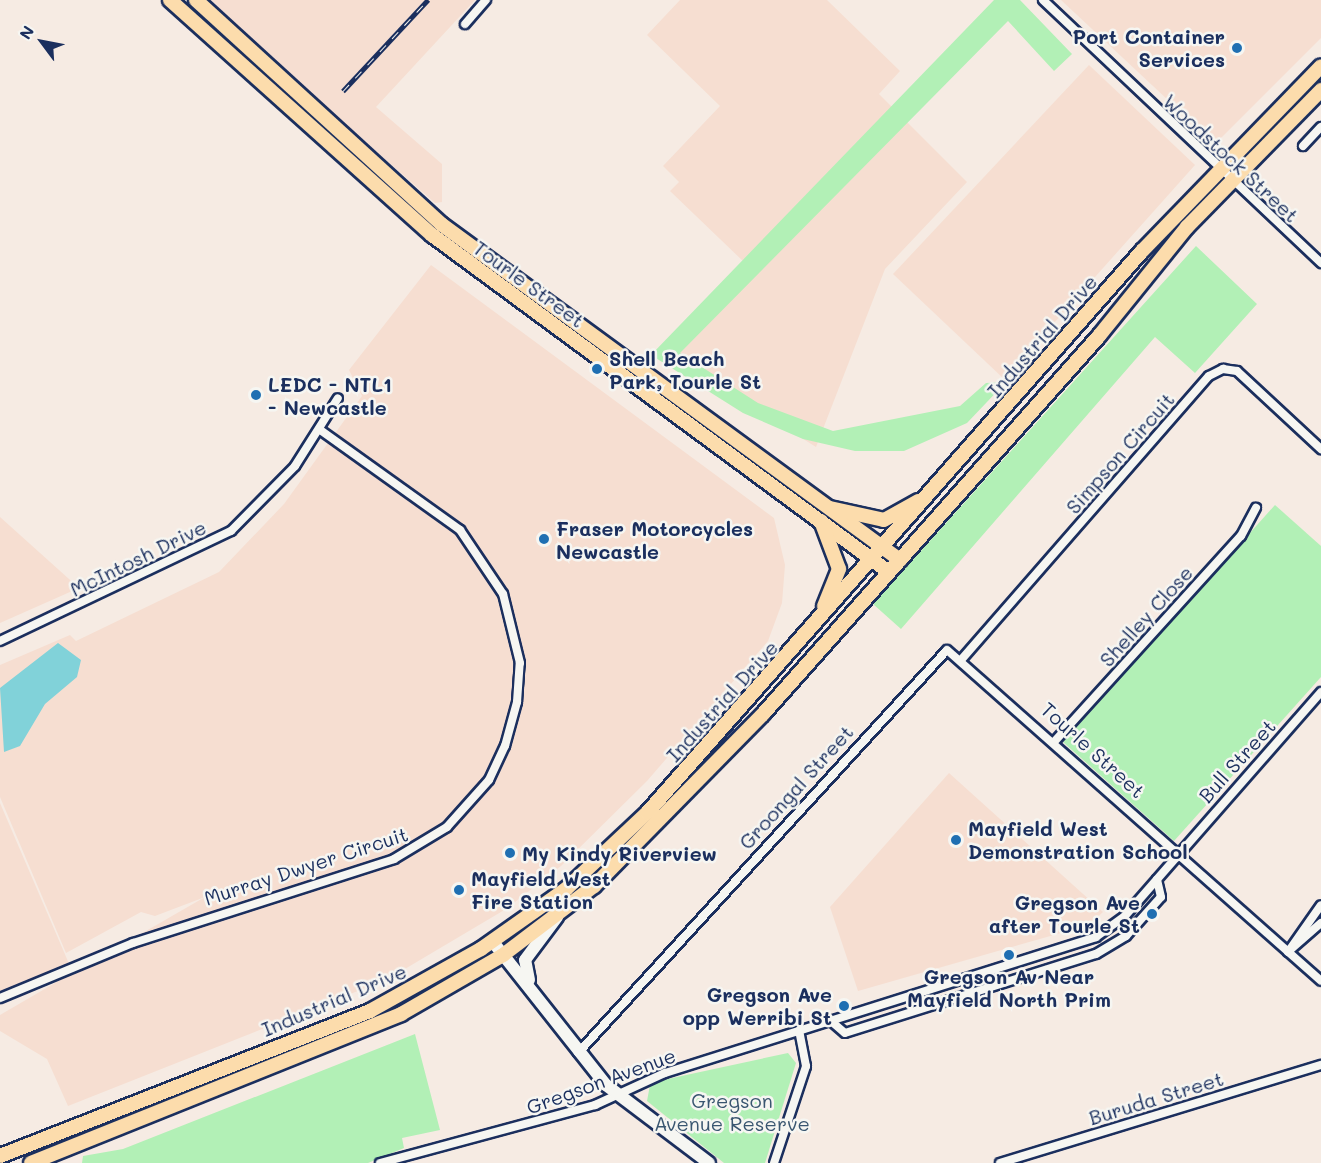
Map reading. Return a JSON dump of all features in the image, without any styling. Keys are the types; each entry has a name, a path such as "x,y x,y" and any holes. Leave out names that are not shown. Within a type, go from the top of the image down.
{"main road":[{"name":"Tourle Street","path":"170,0 432,235 889,572"},
{"name":"Tourle Street","path":"196,0 441,224 900,560"},
{"name":"Industrial Drive","path":"0,1156 370,1011 493,942 566,889 625,836 1220,168 1321,66"},
{"name":"Industrial Drive","path":"31,1163 361,1032 503,955 560,914 653,829 900,560 1232,179 1321,90"},
{"path":"831,508 884,520 932,492"},
{"path":"808,633 839,569 821,521"},
{"path":"542,1004 524,963 560,914"},
{"path":"493,942 578,1053 619,1095 709,1163"}],"street":[{"path":"465,24 486,0"},
{"name":"Woodstock Street","path":"1043,0 1321,263"},
{"path":"1303,146 1321,127"},
{"name":"Simpson Circuit","path":"961,660 1209,376 1223,369 1237,371 1321,449"},
{"name":"McIntosh Drive","path":"0,641 231,531 266,500 319,429 338,398"},
{"name":"Murray Dwyer Circuit","path":"0,998 144,939 394,859 447,827 489,780 506,746 517,702 520,663 503,594 460,530 319,429"},
{"name":"Shelley Close","path":"1054,742 1241,536 1256,508"},
{"name":"Tourle Street","path":"943,650 961,660 1321,981"},
{"name":"Groongal Street","path":"578,1053 943,650"},
{"name":"Bull Street","path":"1180,854 1321,692"},
{"name":"Gregson Avenue","path":"380,1163 459,1146 619,1095 665,1073 1096,937 1115,926 1180,854"},
{"path":"831,1021 845,1033 1096,954 1126,936 1161,897 1158,879"},
{"path":"1288,952 1321,905"},
{"path":"1288,952 1321,923"},
{"path":"774,1163 806,1066 800,1031"},
{"name":"Buruda Street","path":"1000,1163 1321,1065"}],"shaded area":[{"path":"211,0 475,0 376,107 442,164 442,202 435,203 275,63"},
{"path":"680,0 827,0 900,71 879,94 967,182 885,269 816,447 662,351 745,263 670,191 679,182 663,166 720,106 647,35"},
{"path":"1061,0 1321,0 1321,38 1215,144"},
{"path":"1089,65 1195,165 1004,379 893,274"},
{"path":"431,265 774,518 785,565 782,603 768,641 647,781 561,866 506,909 388,979 68,1106 47,1059 0,1031 0,1015 67,976 0,1003 0,803 73,973 205,897 155,916 141,912 66,953 0,797 0,665 70,635 76,641 219,572 284,504 362,396 349,370"},
{"path":"0,517 79,588 0,623"},
{"name":"Mayfield West Demonstration School","path":"949,773 1103,912 1089,925 858,991 830,907"}],"green space":[{"path":"994,0 1020,0 1072,54 1054,71 1008,21 680,353 758,403 833,431 960,406 986,383 1006,382 967,423 904,451 855,451 803,439 743,413 651,355"},
{"path":"1196,246 1257,304 1195,373 1155,337 901,629 873,604"},
{"path":"1275,505 1321,546 1321,677 1174,841 1063,742"},
{"path":"415,1034 440,1130 402,1138 404,1148 368,1163 82,1163 83,1156 123,1149"},
{"name":"Gregson Avenue Reserve","path":"788,1053 796,1063 765,1163 724,1163 647,1101 650,1085 663,1080"}],"water":[{"path":"58,643 81,660 77,677 45,704 20,746 4,752 0,688"}],"railway":[{"path":"343,91 428,0"}],"place":[{"name":"Port Container Services","path":"1237,48"},
{"name":"Shell Beach Park, Tourle St","path":"597,369"},
{"name":"LEDC - NTL1 - Newcastle","path":"256,395"},
{"name":"Fraser Motorcycles Newcastle","path":"544,539"},
{"name":"Mayfield West Demonstration School","path":"956,840"},
{"name":"My Kindy Riverview","path":"510,853"},
{"name":"Mayfield West Fire Station","path":"459,890"},
{"name":"Gregson Ave after Tourle St","path":"1152,914"},
{"name":"Gregson Av Near Mayfield North Prim","path":"1009,955"},
{"name":"Gregson Ave opp Werribi St","path":"844,1006"}]}
